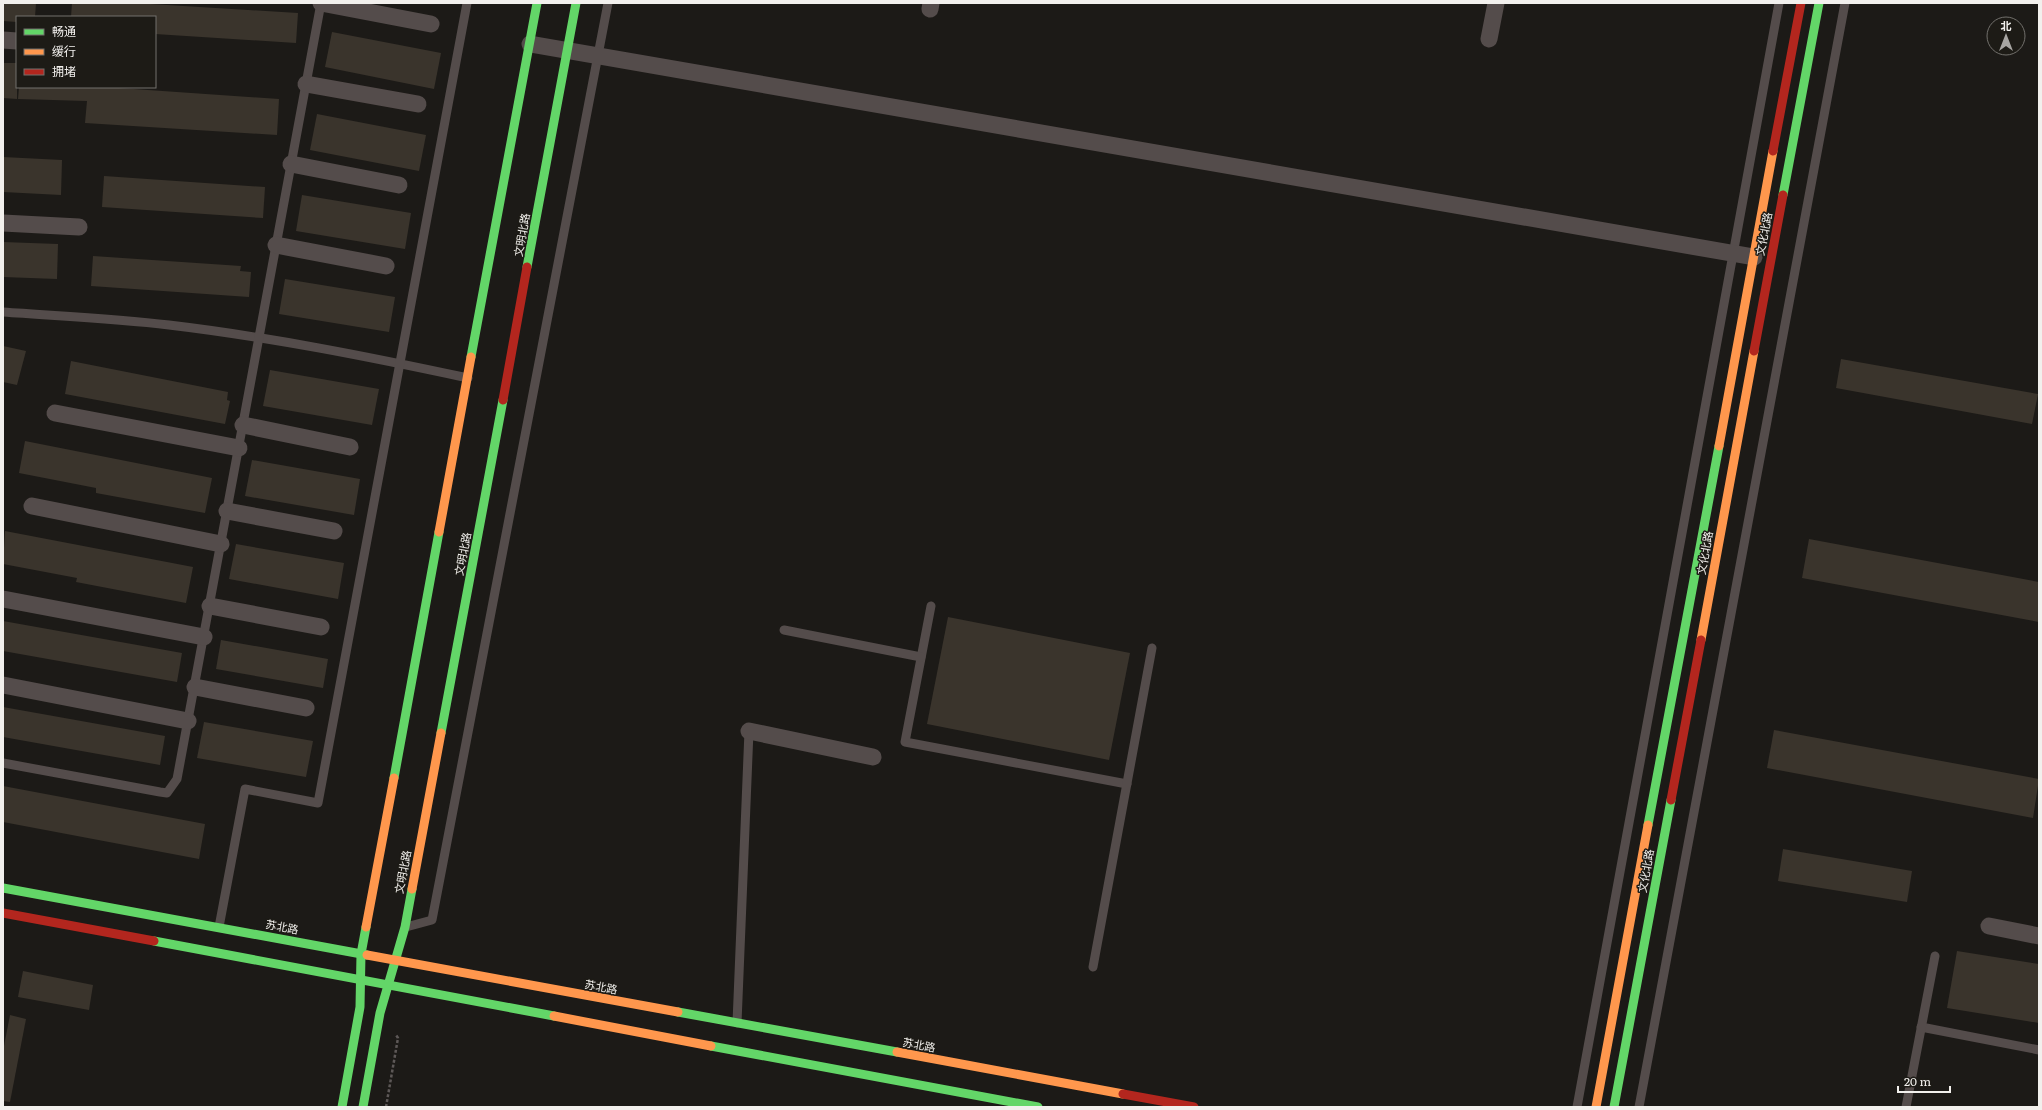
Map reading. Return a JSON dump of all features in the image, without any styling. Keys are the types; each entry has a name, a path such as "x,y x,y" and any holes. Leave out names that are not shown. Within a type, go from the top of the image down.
{"street":[{"path":"321,3 431,24"},
{"path":"342,1107 360,1007 361,954 538,3"},
{"name":"文明北路","path":"363,1107 380,1013 394,960 405,927 576,3"},
{"path":"1489,39 1496,3"},
{"name":"文化北路","path":"1596,1107 1801,3"},
{"name":"文化北路","path":"1614,1107 1819,3"},
{"path":"3,40 16,41"},
{"path":"530,44 1754,257"},
{"path":"306,84 418,104"},
{"path":"291,164 399,185"},
{"path":"3,222 79,227"},
{"path":"276,246 386,266"},
{"path":"55,413 239,448"},
{"path":"243,425 350,447"},
{"path":"32,506 221,544"},
{"path":"227,512 334,531"},
{"path":"3,599 204,637"},
{"path":"210,606 321,627"},
{"path":"3,684 188,721"},
{"path":"195,687 306,708"},
{"path":"749,731 873,757"},
{"name":"苏北路","path":"3,888 1194,1107"},
{"path":"3,914 1038,1107"},
{"path":"1989,926 2039,936"}],"lane":[{"path":"3,763 167,793 177,779 321,3"},
{"path":"219,928 245,789 318,803 466,3"},
{"path":"405,927 432,920 608,3"},
{"path":"1577,1107 1732,253 1779,3"},
{"path":"1639,1107 1845,3"},
{"path":"3,312 168,325 258,338 469,378"},
{"path":"931,606 906,742 1127,784"},
{"path":"784,630 922,657"},
{"path":"1094,967 1152,648"},
{"path":"737,1024 749,731"},
{"path":"1906,1107 1935,956"},
{"path":"1922,1028 2039,1050"}],"building":[{"path":"3,3 36,3 35,16 16,16 16,22 3,21"},
{"path":"72,3 135,3 298,13 296,43 156,34 156,16 71,16"},
{"path":"332,32 441,53 434,89 325,67"},
{"path":"3,63 16,63 17,99 3,98"},
{"path":"19,88 120,88 279,99 277,135 85,123 87,101 18,99"},
{"path":"317,114 426,135 419,171 310,150"},
{"path":"3,157 62,160 61,195 3,192"},
{"path":"104,176 265,187 263,218 102,207"},
{"path":"302,195 411,213 405,249 296,231"},
{"path":"3,242 58,244 57,279 3,277"},
{"path":"93,256 241,266 240,271 251,272 249,297 91,286"},
{"path":"285,279 395,297 389,332 279,314"},
{"path":"3,346 26,351 17,385 3,382"},
{"path":"1841,359 2038,394 2032,424 1836,388"},
{"path":"71,361 228,392 227,400 230,401 225,424 65,394"},
{"path":"270,370 379,389 372,425 263,406"},
{"path":"25,441 212,478 205,513 96,493 96,488 19,473"},
{"path":"252,460 360,479 354,515 245,496"},
{"path":"5,531 193,567 186,603 76,582 77,578 3,564"},
{"path":"1809,539 2039,582 2039,622 1802,578"},
{"path":"236,544 344,563 338,599 229,579"},
{"path":"948,617 1130,653 1109,760 927,724"},
{"path":"3,621 182,653 177,682 3,651"},
{"path":"221,640 328,659 323,688 216,669"},
{"path":"3,707 165,736 160,765 3,737"},
{"path":"204,722 313,741 306,777 197,758"},
{"path":"1774,730 2039,779 2033,818 1767,768"},
{"path":"3,786 205,824 199,859 3,822"},
{"path":"1783,849 1912,871 1907,902 1778,881"},
{"path":"1957,951 2039,964 2039,1023 1947,1008"},
{"path":"23,971 93,985 89,1010 18,997"},
{"path":"10,1015 26,1019 10,1102 3,1101 3,1051"}],"traffic: fast":[{"path":"471,357 537,3"},
{"path":"527,267 576,3"},
{"path":"1783,195 1819,3"},
{"path":"441,733 503,400"},
{"path":"1648,825 1719,446"},
{"path":"394,778 439,532"},
{"path":"1614,1107 1671,800"},
{"path":"3,888 367,955"},
{"path":"363,1107 380,1013 405,927 412,889"},
{"path":"342,1107 360,1007 361,954 366,927"},
{"path":"154,941 554,1016"},
{"path":"678,1012 897,1052"},
{"path":"711,1046 1038,1107"}],"traffic: slow":[{"path":"1719,446 1773,151"},
{"path":"1701,640 1754,351"},
{"path":"439,532 471,357"},
{"path":"412,889 441,733"},
{"path":"366,927 394,778"},
{"path":"1596,1107 1648,825"},
{"path":"367,955 678,1012"},
{"path":"554,1016 711,1046"},
{"path":"897,1052 1123,1094"}],"traffic: jam":[{"path":"1773,151 1801,3"},
{"path":"1754,351 1783,195"},
{"path":"503,400 527,267"},
{"path":"1671,800 1701,640"},
{"path":"3,913 154,941"},
{"path":"1123,1094 1194,1107"}]}
